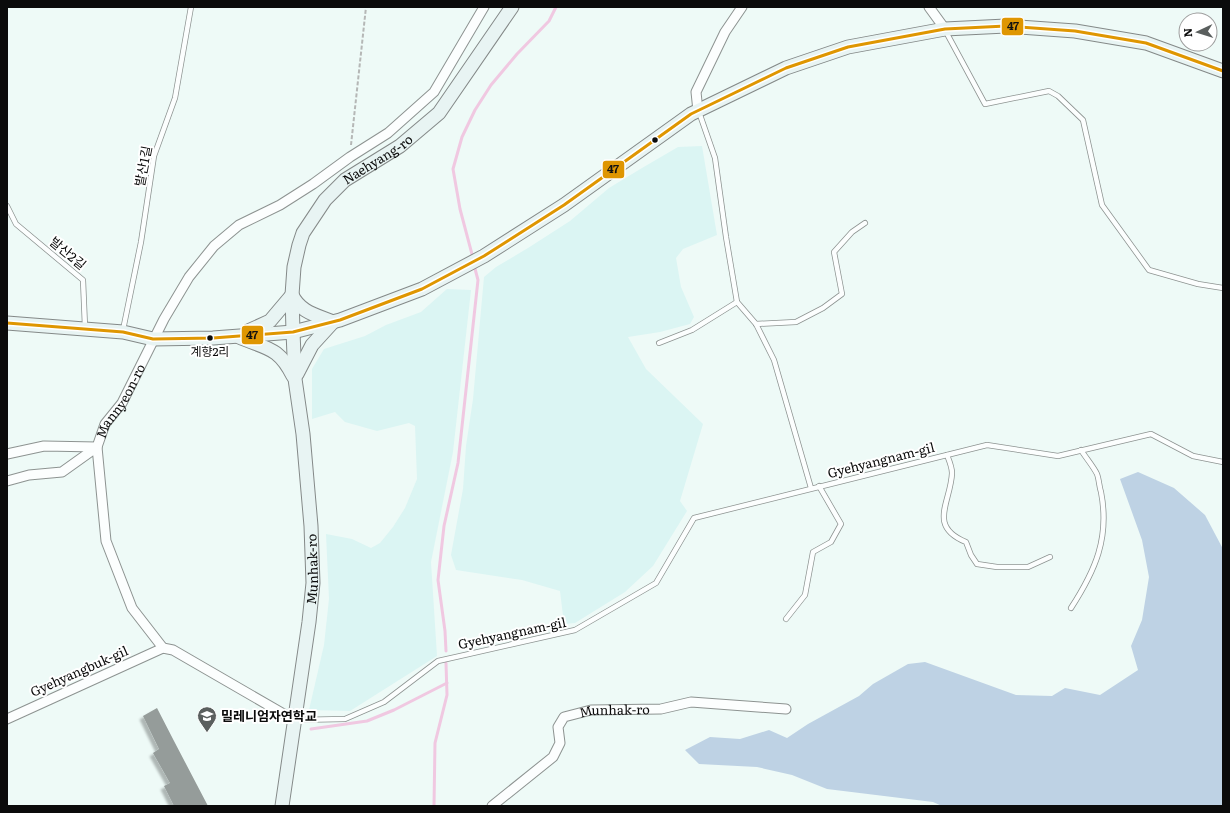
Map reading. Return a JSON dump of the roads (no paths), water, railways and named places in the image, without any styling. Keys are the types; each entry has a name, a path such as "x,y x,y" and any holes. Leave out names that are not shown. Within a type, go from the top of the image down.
{"main road":[{"name":"Naehyang-ro","path":"293,332 292,295 294,267 303,233 325,200 345,180 400,146 439,113 512,7"},
{"path":"7,324 123,332 153,339 213,338 293,332 333,322 422,289 484,256 564,205 698,110 786,68 848,47 945,29 1006,26 1075,31 1146,43 1223,71"},
{"path":"236,336 270,321 292,295 296,305 306,311 333,322"},
{"path":"295,379 303,358 312,345 333,322"},
{"name":"Munhak-ro","path":"282,806 309,622 312,583 311,526 306,468 295,379 293,332"},
{"path":"236,336 270,349 281,356 295,379"}],"street":[{"name":"Mannyeon-ro","path":"7,454 44,446 97,447 105,424 122,403 153,339 189,277 214,246 239,225 280,205 388,133 434,92 484,7"},
{"path":"698,110 696,92 724,32 742,7"},
{"path":"929,7 945,29"},
{"path":"7,481 29,475 62,472 97,447"},
{"path":"97,447 106,541 132,608 163,648 173,650 294,720"},
{"name":"Gyehyangbuk-gil","path":"7,719 163,648"},
{"name":"Munhak-ro","path":"492,806 553,757 560,743 558,727 564,717 592,710 661,709 691,702 786,709"}],"lane":[{"name":"발산1길","path":"123,332 141,242 154,156 174,98 191,7"},
{"path":"945,29 985,104 1050,91 1058,96 1083,120 1102,205 1149,270 1198,284 1223,288"},
{"path":"698,110 715,158 726,238 737,302 756,324 774,360 811,488"},
{"name":"발산2길","path":"7,206 16,224 83,280 85,329"},
{"path":"756,324 796,322 823,308 842,294 834,252 852,232 865,223"},
{"path":"659,343 692,330 737,302"},
{"name":"Gyehyangnam-gil","path":"294,720 345,719 384,702 438,661 575,630 656,583 694,518 987,445 1058,456 1152,434 1193,456 1223,462"},
{"path":"1071,608 1086,584 1100,554 1104,527 1102,501 1097,474 1082,450"},
{"name":"Gyehyangnam-gil","path":"947,455 952,472 943,510 944,523 953,536 966,542 971,556 977,564 997,567 1028,567 1050,557"},
{"name":"Gyehyangnam-gil","path":"786,619 805,595 813,552 831,542 841,524 819,486"}],"waterway":[{"path":"473,258 460,209 453,169 462,137 475,110 491,85 517,54 549,21 556,7"},
{"path":"446,651 445,631 438,580 444,526 458,463 478,280 474,265"},
{"path":"434,806 435,743 447,695 446,663"},
{"path":"311,729 367,721 394,710 447,683"}],"place":[{"name":"계향2리","path":"210,338"},
{"name":"밀레니엄자연학교","path":"207,733"}]}
